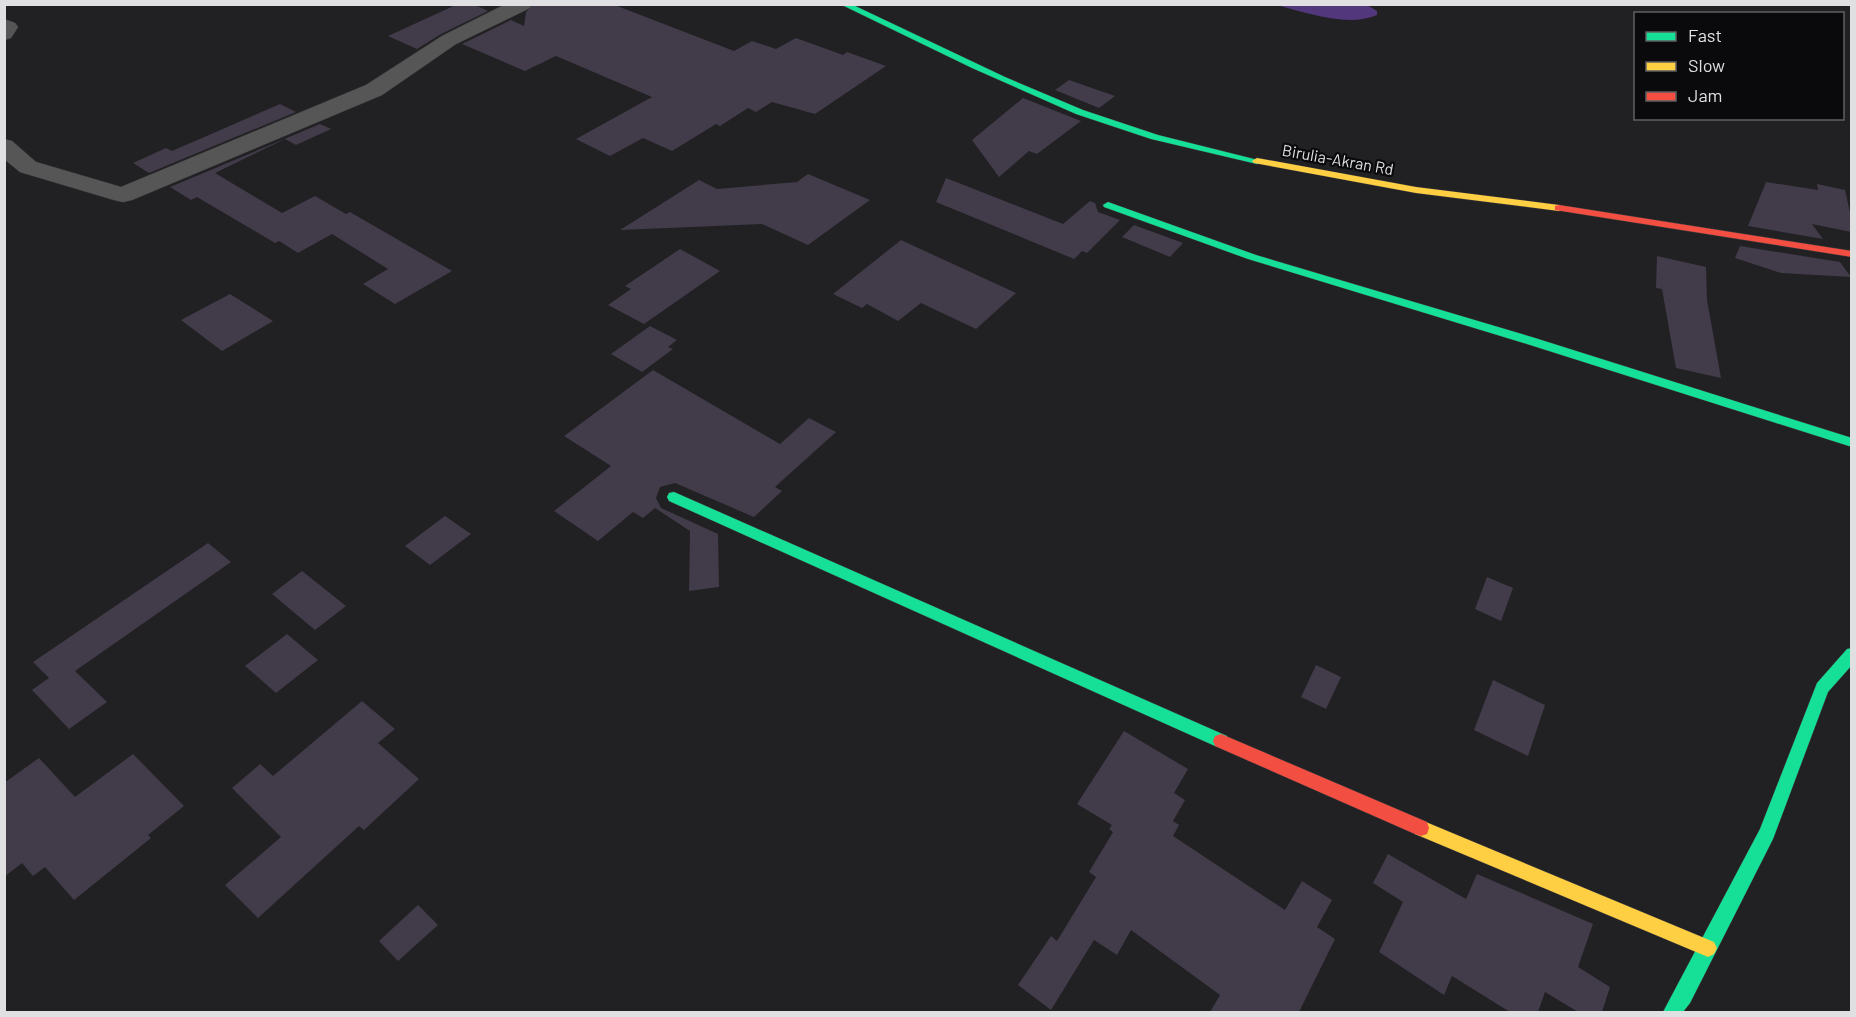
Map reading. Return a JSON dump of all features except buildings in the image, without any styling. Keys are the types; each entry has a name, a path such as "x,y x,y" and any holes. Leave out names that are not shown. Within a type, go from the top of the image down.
{"street":[{"path":"4,146 28,167 123,195 374,90 449,40 523,4"},
{"name":"Birulia-Akran Rd","path":"844,4 1057,103 1135,130 1211,152 1416,190 1612,215 1851,254"},
{"path":"4,25 8,27 4,34"},
{"path":"1108,205 1252,257 1531,341 1851,442"},
{"path":"674,497 1176,721 1708,948"},
{"path":"1672,1012 1683,996 1767,833 1822,688 1851,654"}],"shaded area":[{"path":"1276,5 1367,5 1377,11 1377,15 1353,20 1326,18"}],"traffic: fast":[{"path":"844,4 1002,79 1079,112 1154,137 1257,161"},
{"path":"1108,205 1252,257 1531,341 1852,443"},
{"path":"674,497 1221,741"},
{"path":"1672,1012 1683,996 1767,833 1822,688 1852,654"}],"traffic: slow":[{"path":"1257,161 1416,190 1559,208"},
{"path":"1421,828 1708,948"}],"traffic: jam":[{"path":"1559,208 1852,254"},
{"path":"1221,741 1421,828"}]}
